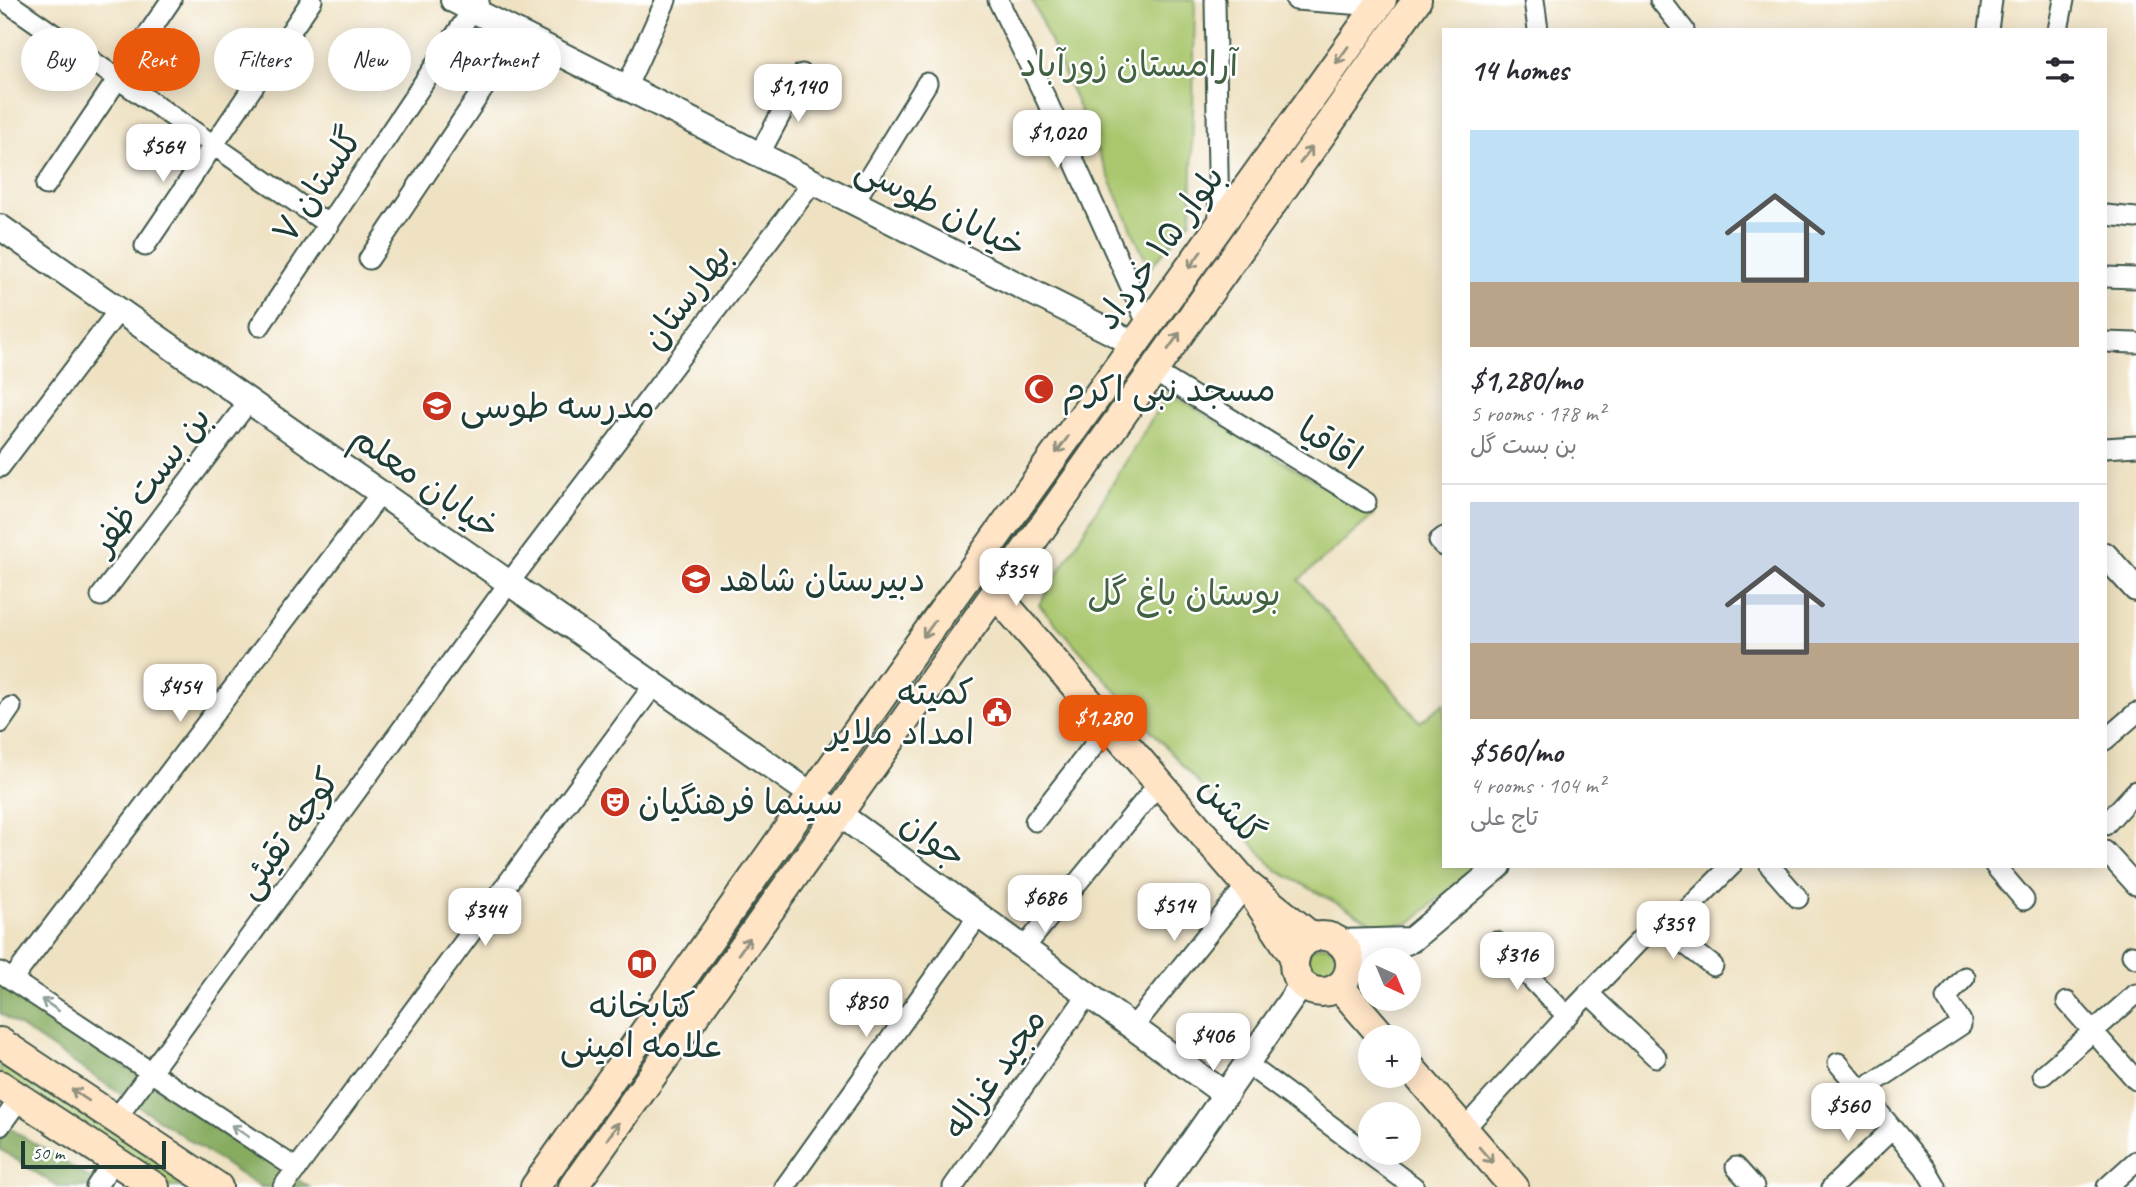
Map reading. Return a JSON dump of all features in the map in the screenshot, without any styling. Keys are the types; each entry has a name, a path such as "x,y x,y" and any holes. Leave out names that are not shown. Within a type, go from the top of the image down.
{"main road":[{"name":"بلوار ۱۵ خرداد","path":"573,1187 1417,0"},
{"name":"بلوار ۱۵ خرداد","path":"535,1187 812,795 1380,3"},
{"name":"گلشن","path":"996,594 1247,885 1323,963 1373,1025"},
{"path":"0,1042 218,1187"},
{"path":"1421,1080 1514,1187"},
{"path":"10,1092 155,1187"}],"street":[{"path":"152,28 171,0"},
{"path":"145,246 312,0"},
{"path":"626,88 666,0"},
{"path":"998,0 1052,111 1141,335"},
{"path":"1214,0 1219,228"},
{"path":"1296,0 1380,3"},
{"path":"1534,0 1538,28"},
{"path":"1660,0 1682,28"},
{"path":"1987,28 1992,0"},
{"path":"2058,28 2064,0"},
{"path":"5,3 113,76"},
{"name":"خیابان طوسی","path":"468,4 510,28"},
{"name":"گلستان ۷","path":"260,326 329,225 468,4"},
{"name":"خیابان طوسی","path":"561,55 853,202 1141,335"},
{"path":"759,155 802,74"},
{"path":"853,202 927,83"},
{"path":"46,186 113,86"},
{"path":"135,91 329,225"},
{"path":"369,259 482,91"},
{"name":"بهارستان","path":"509,583 813,181"},
{"path":"2107,215 2136,218"},
{"name":"خیابان معلم","path":"0,227 812,795"},
{"path":"2107,277 2136,278"},
{"path":"0,467 119,310"},
{"path":"2107,342 2136,343"},
{"name":"اقاقیا","path":"1153,372 1366,502"},
{"name":"بن بست ظفر","path":"101,596 249,401"},
{"path":"2107,448 2136,446"},
{"path":"297,1169 6,976 381,493"},
{"path":"2107,557 2136,589"},
{"name":"کوچه تقیئی","path":"117,1119 509,583"},
{"path":"283,1187 654,685"},
{"path":"2107,738 2136,713"},
{"path":"1035,821 1110,725"},
{"path":"1024,948 1159,783"},
{"path":"2107,823 2136,791"},
{"name":"جوان","path":"812,795 1226,1095"},
{"path":"2107,853 2136,885"},
{"path":"1161,1187 1247,1064 1323,963 1411,940 1497,868"},
{"path":"1464,1129 1588,993 1658,923 1677,920 1729,868"},
{"path":"1772,868 1798,898"},
{"path":"1997,868 2024,900"},
{"path":"1133,1027 1247,885"},
{"path":"785,1187 979,915"},
{"path":"1658,923 1713,966"},
{"path":"1496,942 1567,1016"},
{"path":"1861,1091 1961,1024 1947,998 1965,977"},
{"path":"1588,993 1656,1057"},
{"name":"مجید غزاله","path":"953,1187 1088,994"},
{"path":"2043,1075 2136,994"},
{"path":"2067,1002 2136,1080"},
{"path":"1838,1063 1925,1168 1936,1187"},
{"path":"1247,1064 1404,1184"},
{"path":"0,1126 10,1092"},
{"path":"1832,1187 1892,1129"},
{"path":"96,1187 114,1160"},
{"path":"2107,1187 2136,1161"},
{"path":"1736,1167 1754,1187"}],"green space":[{"name":"آرامستان زورآباد","path":"1032,0 1195,0 1191,220 1149,269"},
{"name":"بوستان باغ گل","path":"1168,392 1373,516 1299,580 1420,722 1442,705 1442,868 1475,868 1410,923 1377,925 1276,870 1039,605"},
{"path":"1323,946 1336,951 1341,964 1336,977 1323,982 1310,977 1305,964 1310,951"},
{"path":"0,981 220,1131 309,1187 261,1187 247,1179 0,1013"},
{"path":"0,1056 204,1187 170,1187 0,1076"},
{"path":"0,1122 104,1187 58,1187 0,1149"}],"place":[{"name":"مسجد نبی اکرم","path":"1039,389"},
{"name":"مدرسه طوسی","path":"437,406"},
{"name":"دبیرستان شاهد","path":"696,579"},
{"name":"کمیته امداد ملایر","path":"997,712"},
{"name":"سینما فرهنگیان","path":"615,802"},
{"name":"کتابخانه علامه امینی","path":"642,964"}]}
